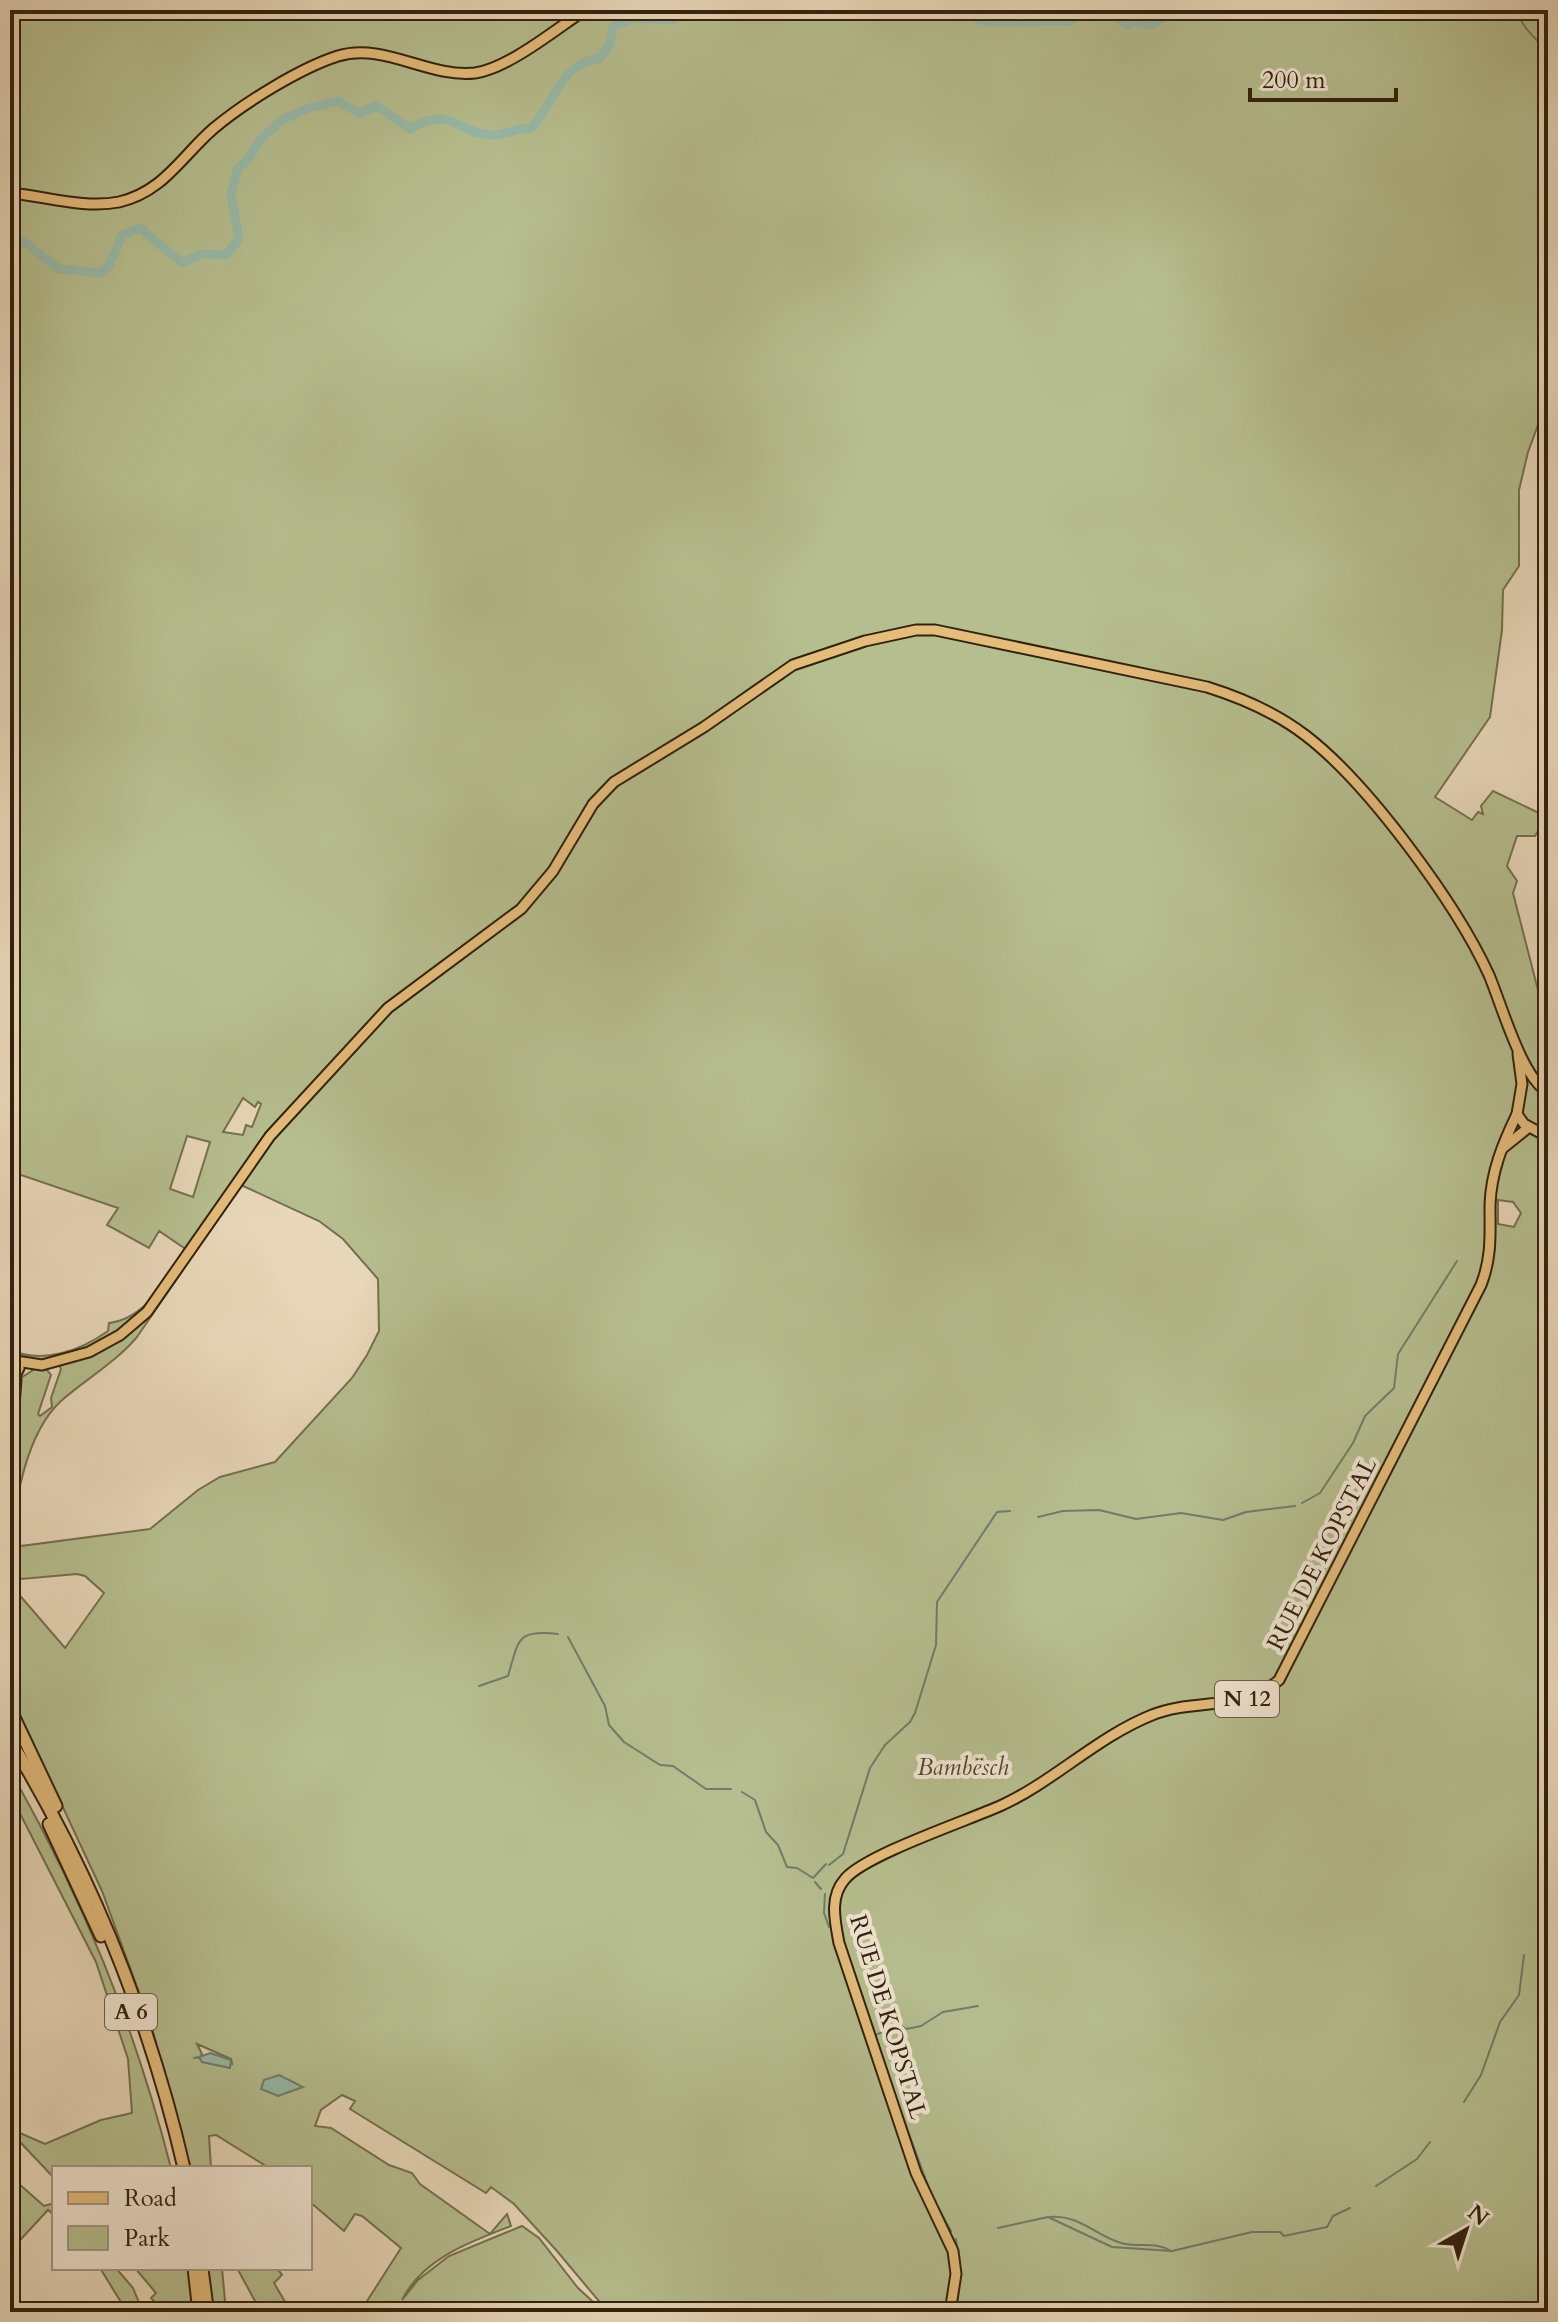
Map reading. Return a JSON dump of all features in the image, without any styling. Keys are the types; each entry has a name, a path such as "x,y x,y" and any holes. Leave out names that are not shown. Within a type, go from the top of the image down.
{"highway":[{"path":"10,1444 14,1379"},
{"path":"10,1709 75,1856"},
{"name":"A 6","path":"10,1740 75,1856 146,2033 183,2166"},
{"name":"A 6","path":"10,1755 55,1836 105,1944 146,2055 175,2166"},
{"path":"194,2270 199,2312"},
{"path":"202,2270 207,2312"}],"main road":[{"path":"10,193 98,203 133,198 172,174 198,143 230,116 326,60 360,52 436,70 478,72 513,57 585,10"},
{"path":"42,1365 13,1359 14,1379 42,1365 97,1349 120,1335 147,1312 270,1136 388,1008 521,909 553,871 593,804 614,782 704,727 793,665 900,633 935,630 1179,680 1251,702 1292,726 1322,749 1353,780 1432,882 1470,939 1531,1076 1547,1091"},
{"name":"RUE DE KOPSTAL","path":"950,2312 956,2274 953,2251 916,2173 846,1966 834,1917 838,1889 857,1868 1010,1801 1131,1725 1180,1707 1253,1698 1279,1680 1481,1285 1491,1251 1492,1181 1517,1114 1522,1084 1516,1040"},
{"path":"1520,1097 1532,1089 1547,1091"},
{"path":"1517,1114 1548,1137"},
{"path":"1501,1151 1532,1128 1548,1125"}],"green space":[{"name":"Bambësch","path":"10,10 1548,10 1548,398 1528,452 1519,490 1519,566 1503,590 1502,630 1490,717 1435,797 1472,820 1478,812 1483,814 1481,806 1493,791 1548,814 1535,836 1517,836 1507,866 1517,881 1513,893 1548,1029 1548,2312 608,2312 514,2204 491,2187 486,2193 350,2109 355,2101 342,2095 321,2110 315,2126 331,2128 389,2165 412,2173 420,2184 490,2234 507,2214 511,2226 464,2245 435,2262 411,2285 402,2300 418,2280 449,2256 522,2226 539,2238 578,2288 604,2312 360,2312 401,2248 362,2216 355,2214 344,2231 312,2204 312,2166 266,2166 216,2135 209,2136 211,2166 189,2166 152,2028 102,1891 10,1694 10,1584 65,1648 104,1593 85,1576 77,1574 10,1580 10,1463 19,1379 41,1365 19,1359 10,1350 35,1356 48,1355 73,1349 97,1338 108,1331 109,1323 122,1320 145,1306 187,1250 159,1231 149,1248 107,1225 118,1208 12,1172 19,1156 10,1153","holes":["243,1098 255,1107 258,1102 261,1104 252,1127 246,1125 243,1135 223,1132","187,1136 210,1142 193,1197 170,1189","241,1185 319,1221 343,1239 378,1279 379,1331 367,1355 352,1378 275,1462 220,1477 198,1490 150,1529 13,1547 24,1469 49,1414 137,1337","1498,1200 1513,1202 1521,1213 1514,1227 1498,1224","58,1362 61,1369 51,1398 52,1407 40,1416 38,1414 51,1375 43,1365","197,2044 231,2059 232,2064 199,2058 202,2054"]},
{"path":"10,1770 61,1866 104,1963 140,2063 170,2166 52,2166 52,2176 21,2143 10,2147 13,2130 45,2144 101,2120 132,2113 128,2059 96,1962 10,1794"},
{"path":"10,2176 44,2206 52,2204 52,2213 48,2210 10,2251"},
{"path":"101,2270 118,2270 133,2288 143,2312 127,2312"},
{"path":"137,2270 189,2270 192,2312 169,2312 163,2305 159,2307 151,2298 156,2293"},
{"path":"208,2270 222,2270 226,2312 213,2312"},
{"path":"238,2270 278,2270 282,2275 274,2283 291,2312 261,2312"}],"shaded area":[{"path":"210,2053 231,2060 230,2068 202,2062 199,2057"},
{"path":"279,2075 303,2087 278,2096 261,2089 264,2080"}],"waterway":[{"path":"10,242 23,241 59,269 101,273 109,266 122,235 140,228 182,263 201,254 226,255 239,239 231,194 238,168 249,159 259,141 282,120 309,108 338,101 360,114 374,106 410,129 436,119 482,134 503,134 531,128 566,76 586,62 600,58 610,44 613,26 635,18 673,20 685,10"},
{"path":"969,10 977,19 986,22 1070,21 1091,10"},
{"path":"1116,10 1120,20 1128,25 1135,22 1152,25 1179,10"},
{"path":"1517,10 1529,32 1548,47"},
{"path":"1118,11 1135,22"},
{"path":"1302,1503 1320,1493 1353,1443 1365,1416 1394,1388 1398,1354 1457,1261"},
{"path":"1038,1517 1063,1511 1099,1510 1136,1519 1181,1513 1223,1520 1246,1512 1295,1506"},
{"path":"829,1865 843,1854 870,1768 885,1745 910,1722 915,1713 936,1645 937,1602 997,1512 1010,1511"},
{"path":"479,1686 508,1676 518,1646 527,1636 534,1633 558,1634"},
{"path":"568,1637 605,1706 609,1725 624,1742 660,1765 673,1766 706,1789 731,1789"},
{"path":"742,1792 755,1800 766,1832 778,1845 787,1867 797,1868 813,1878 826,1864"},
{"path":"815,1882 821,1889"},
{"path":"825,1894 824,1913 829,1927"},
{"path":"842,1937 873,2029"},
{"path":"1464,2102 1481,2075 1500,2022 1519,1995 1524,1955"},
{"path":"875,2035 900,2025 906,2029 921,2026 943,2012 978,2006"},
{"path":"194,2058 199,2057"},
{"path":"891,2085 933,2199"},
{"path":"1376,2186 1417,2159 1430,2142"},
{"path":"936,2204 951,2231"},
{"path":"998,2228 1048,2217 1112,2247 1172,2251 1252,2232 1280,2232 1284,2236 1327,2227 1333,2216 1350,2208"},
{"path":"1050,2217 1079,2222 1121,2243 1159,2246 1171,2251"},
{"path":"956,2239 960,2268"},
{"path":"957,2312 960,2275"}]}
